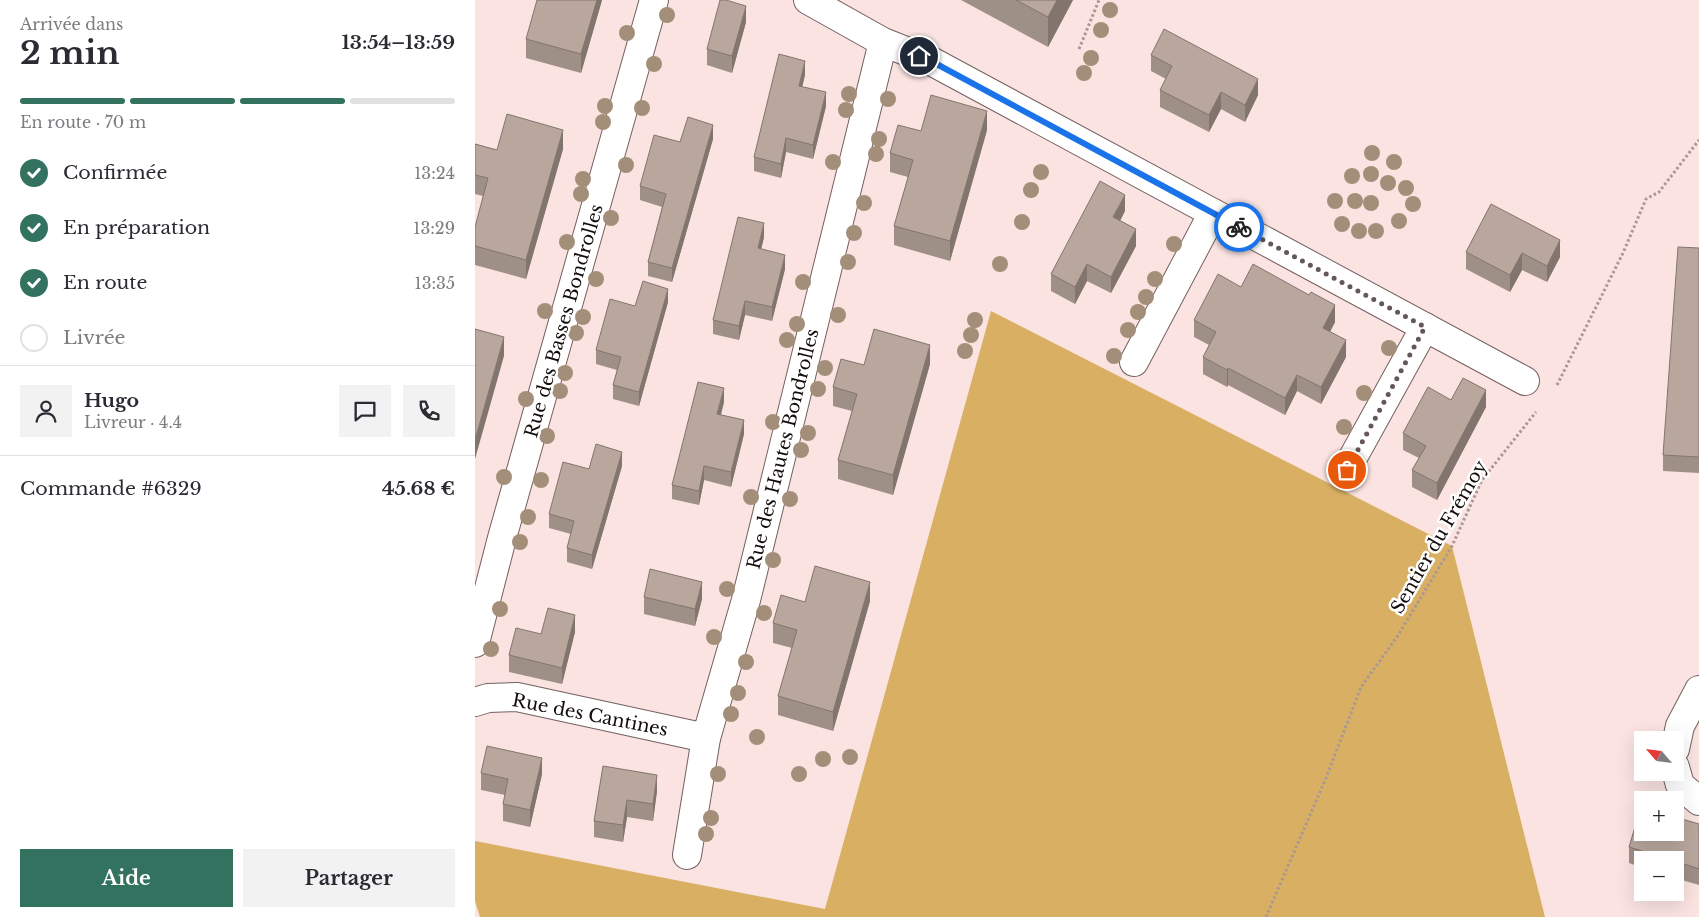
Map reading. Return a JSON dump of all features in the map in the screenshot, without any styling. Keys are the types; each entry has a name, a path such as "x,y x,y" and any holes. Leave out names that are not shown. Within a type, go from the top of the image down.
{"street":[{"name":"Rue des Basses Bondrolles","path":"475,643 502,538 654,0"},
{"path":"808,0 883,42 931,61 1525,381"},
{"name":"Rue des Hautes Bondrolles","path":"687,855 706,738 746,600 883,42"},
{"path":"1134,362 1213,213"},
{"path":"1347,470 1425,327"},
{"path":"1679,731 1699,690"},
{"name":"Rue des Cantines","path":"475,702 488,698 517,697 706,738"},
{"path":"1679,781 1680,785 1699,801"}],"path":[{"path":"1079,49 1099,0"},
{"path":"1553,390 1559,383 1623,253 1646,199 1659,192 1699,140"},
{"name":"Sentier du Frémoy","path":"1266,917 1326,778 1361,687 1397,637 1452,546 1483,480 1541,406"}],"shaded area":[{"path":"991,311 1452,546 1545,917 480,917 475,901 475,841 825,909"}],"building":[{"path":"537,0 597,0 581,54 526,39"},
{"path":"720,0 746,6 732,56 707,49"},
{"path":"1016,0 1057,0 1048,17"},
{"path":"1164,29 1258,79 1245,105 1221,92 1209,115 1160,90 1172,66 1151,55"},
{"path":"779,54 805,61 799,86 826,92 813,145 786,138 781,164 754,157"},
{"path":"931,95 987,111 950,241 894,226 913,160 890,153 898,125 921,131"},
{"path":"507,114 563,130 526,260 475,246 475,227 488,178 475,175 475,144 497,150"},
{"path":"688,117 713,125 672,268 648,262 666,194 640,186 654,135 680,142"},
{"path":"1100,181 1125,195 1113,217 1136,229 1111,277 1087,264 1075,287 1051,274"},
{"path":"1491,204 1560,240 1547,266 1522,253 1510,275 1466,252"},
{"path":"738,217 764,223 758,248 785,255 772,307 745,301 739,326 713,320"},
{"path":"1678,247 1699,248 1699,457 1663,455"},
{"path":"1253,264 1309,295 1311,292 1335,305 1323,328 1346,340 1321,387 1297,375 1285,398 1203,357 1216,332 1194,320 1218,274 1241,287"},
{"path":"643,281 668,289 639,392 613,385 621,357 596,350 610,299 635,306"},
{"path":"475,329 504,337 475,440"},
{"path":"874,329 930,345 893,475 838,460 857,394 833,387 841,359 864,365"},
{"path":"1463,378 1486,390 1437,483 1412,470 1426,446 1403,433 1428,387 1451,400"},
{"path":"698,382 724,388 717,414 744,420 731,472 704,466 699,491 672,485"},
{"path":"596,444 622,452 592,555 567,548 574,521 549,514 563,462 589,469"},
{"path":"815,566 870,582 833,712 778,696 797,630 773,623 781,595 805,602"},
{"path":"650,569 702,582 695,609 644,597"},
{"path":"548,608 575,615 562,668 509,655 516,628 541,634"},
{"path":"487,746 542,758 530,810 503,804 508,779 481,773"},
{"path":"603,766 657,775 653,804 627,800 623,825 594,821"},
{"path":"1684,820 1699,824 1699,869 1684,864 1684,851 1642,851 1629,847 1634,830 1634,841 1684,841"}],"way so far":[{"path":"1239,227 1425,327 1347,470"}],"route":[{"path":"919,56 1239,227"}]}
